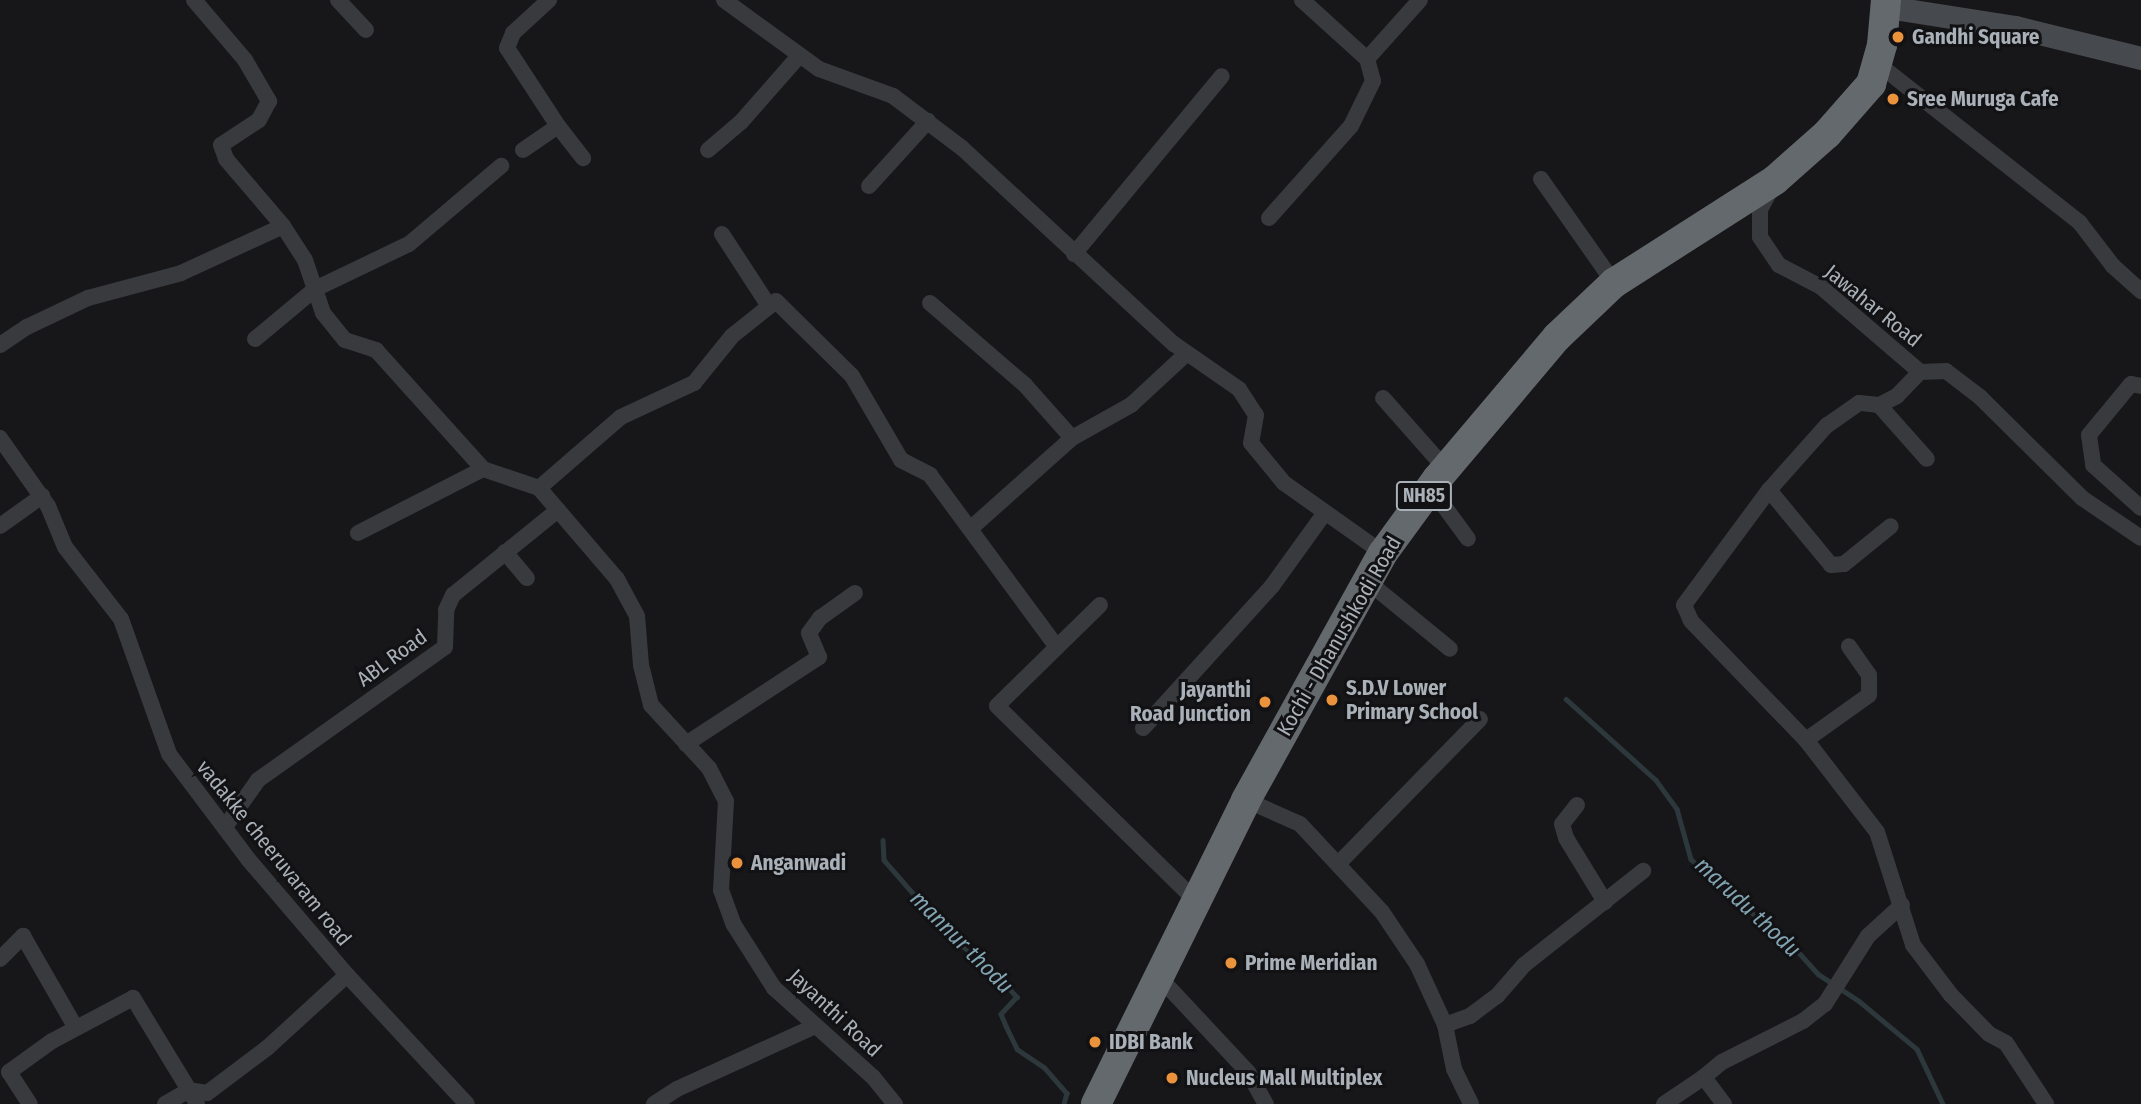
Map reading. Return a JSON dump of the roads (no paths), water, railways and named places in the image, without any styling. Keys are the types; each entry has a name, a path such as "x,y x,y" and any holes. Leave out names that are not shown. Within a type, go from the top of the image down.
{"highway":[{"name":"Kochi - Dhanushkodi Road","path":"1096,1104 1246,800 1383,553 1438,478 1556,337 1614,283 1775,180 1827,134 1862,94 1877,63 1887,4"}],"main road":[{"path":"1887,4 2015,27 2141,58"}],"street":[{"path":"194,0 245,60 269,101 259,120 222,145 226,159 283,226 305,260 323,313 345,340 376,350 483,469 538,488 621,417 694,383 732,336 776,301 817,337 852,376 901,460 930,475 1057,647"},
{"path":"338,0 366,30"},
{"path":"549,0 513,33 507,48 558,126 583,158"},
{"path":"1269,218 1351,126 1373,81 1367,58 1302,0"},
{"path":"1367,58 1420,0"},
{"path":"728,1 818,69 892,96 928,121 1187,353 1239,389 1256,415 1251,443 1284,483 1324,514 1383,553"},
{"path":"708,150 741,122 799,56"},
{"path":"1877,63 2080,223 2137,283"},
{"path":"1074,254 1222,76"},
{"path":"869,186 928,121"},
{"path":"523,150 558,126"},
{"path":"255,339 315,289 409,244 501,166"},
{"path":"1541,180 1614,283"},
{"name":"Jawahar Road","path":"1775,180 1760,210 1759,237 1779,265 1821,288 1920,372 1946,372 1980,397 2082,498 2141,538"},
{"path":"0,345 27,327 89,298 181,274 283,226"},
{"path":"722,234 769,306"},
{"path":"930,303 1025,385 1072,438"},
{"path":"970,529 1072,438 1131,405 1187,353"},
{"path":"1920,372 1897,396 1879,405 1859,403 1827,425 1769,490 1684,605 1691,621 1806,740 1877,832 1913,945 1951,995 1989,1034 2006,1043 2046,1104"},
{"path":"2141,386 2131,384 2089,435 2093,465 2141,508"},
{"path":"1383,398 1438,478 1468,539"},
{"path":"1879,405 1927,459"},
{"name":"vadakke cheeruvaram road","path":"0,438 42,496 65,547 121,620 169,754 225,827 347,975 329,996 217,1086 206,1093 165,1104"},
{"path":"358,533 483,469"},
{"name":"Jayanthi Road","path":"538,488 612,573 637,616 641,665 651,705 709,768 726,801 728,832 721,890 734,925 774,988 873,1077 895,1104"},
{"path":"1769,490 1831,565 1844,565 1891,526"},
{"path":"0,526 42,496"},
{"name":"ABL Road","path":"225,827 258,780 445,647 446,610 453,595 558,510"},
{"path":"1143,728 1272,586 1324,514"},
{"path":"505,552 527,578"},
{"path":"1367,581 1450,649"},
{"path":"686,744 820,657 809,633 820,618 855,593"},
{"path":"1100,604 997,706 1196,901"},
{"path":"1806,740 1869,695 1869,675 1849,646"},
{"path":"1340,862 1480,719"},
{"path":"1246,800 1300,824 1340,862 1382,912 1417,964 1445,1025 1454,1069 1471,1104"},
{"path":"1577,805 1562,824 1566,838 1605,902"},
{"path":"1445,1025 1470,1016 1497,996 1524,965 1643,871"},
{"path":"1664,1104 1721,1062 1802,1021 1825,1004 1867,936 1902,905"},
{"path":"0,959 23,936 76,1028"},
{"path":"347,975 467,1104"},
{"path":"1159,977 1248,1072 1266,1104"},
{"path":"30,1104 9,1072 76,1028 132,998 193,1097"},
{"path":"654,1104 677,1088 815,1026"},
{"path":"1704,1077 1724,1104"}],"waterway":[{"name":"marudu thodu","path":"1566,699 1656,780 1677,809 1691,859 1713,881 1793,946 1818,974 1859,1001 1917,1049 1943,1104"},
{"name":"mannur thodu","path":"883,840 884,860 952,938 989,966 1017,997 1001,1014 1006,1026 1017,1049 1044,1067 1067,1093 1064,1104"}],"place":[{"name":"Gandhi Square","path":"1898,37"},
{"name":"Sree Muruga Cafe","path":"1893,99"},
{"name":"S.D.V Lower Primary School","path":"1332,700"},
{"name":"Jayanthi Road Junction","path":"1265,702"},
{"name":"Anganwadi","path":"737,863"},
{"name":"Prime Meridian","path":"1231,963"},
{"name":"IDBI Bank","path":"1095,1042"},
{"name":"Nucleus Mall Multiplex","path":"1172,1078"}]}
